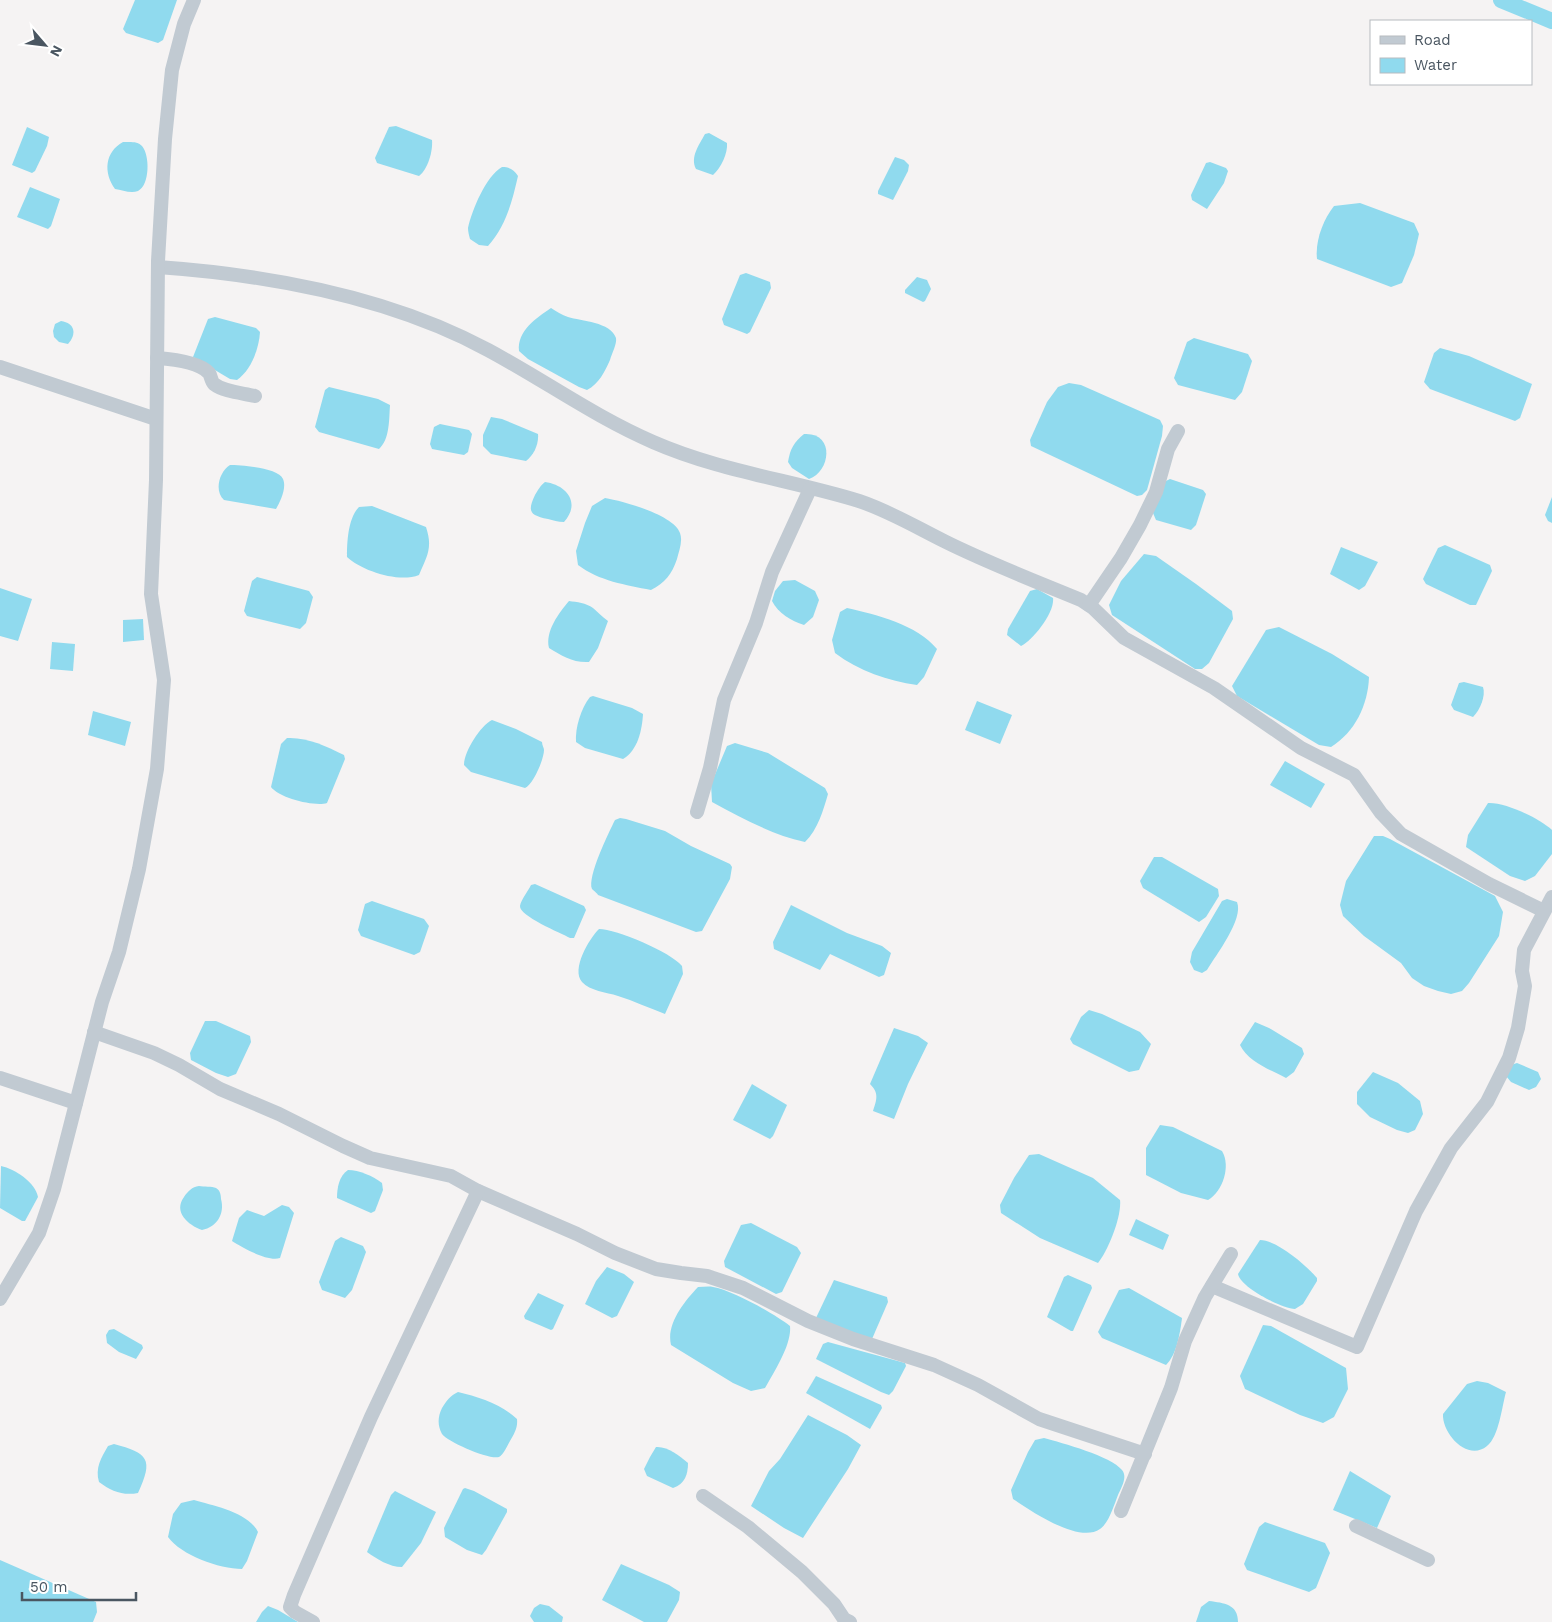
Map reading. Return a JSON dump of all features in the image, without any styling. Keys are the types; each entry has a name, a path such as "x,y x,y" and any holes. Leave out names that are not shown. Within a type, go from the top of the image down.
{"street":[{"path":"0,1299 38,1233 54,1189 94,1032 123,933 139,869 157,769 164,680 151,594 156,480 158,267 165,139 172,70 184,24 194,0"},
{"path":"158,267 276,281 351,298 412,317 489,350 603,416 654,442 720,466 868,505 906,521 945,542 1072,596 1089,605 1124,638 1214,688 1301,748 1354,775 1381,814 1401,834 1489,884 1544,911"},
{"path":"157,358 170,358 200,367 219,386 255,396"},
{"path":"0,367 156,419"},
{"path":"1089,605 1121,558 1140,525 1156,492 1168,449 1178,431"},
{"path":"696,812 710,768 724,700 756,623 772,572 810,489"},
{"path":"1212,1286 1357,1347 1416,1211 1451,1148 1487,1102 1509,1058 1518,1028 1525,986 1522,971 1524,950 1552,897"},
{"path":"94,1032 154,1053 220,1089 280,1114 364,1155 451,1176 478,1191 656,1269 707,1276 743,1288 808,1321 853,1339 934,1364 978,1385 1039,1419 1145,1454"},
{"path":"0,1078 76,1103"},
{"path":"313,1622 294,1612 290,1607 294,1595 371,1417 478,1191"},
{"path":"1121,1510 1171,1388 1185,1341 1212,1286 1231,1254"},
{"path":"703,1496 748,1527 802,1572 834,1604 844,1618 850,1622"},
{"path":"1356,1526 1428,1560"}],"water":[{"path":"135,0 177,0 163,40 158,43 126,33 123,29"},
{"path":"396,126 432,140 429,160 419,176 377,163 375,158 389,127"},
{"path":"27,127 49,137 47,146 35,171 32,173 12,165"},
{"path":"709,133 727,143 723,160 713,175 696,169 694,165 698,147 705,134"},
{"path":"123,142 138,143 145,150 147,176 142,188 135,192 115,189 109,176 109,157 112,151"},
{"path":"895,157 904,160 909,165 908,171 893,200 878,194 878,191"},
{"path":"1210,162 1226,168 1228,171 1224,183 1207,209 1192,200 1191,195 1206,163"},
{"path":"502,167 512,169 518,176 511,204 504,222 488,246 479,245 470,239 468,228 470,221 476,203 485,186 496,171"},
{"path":"30,187 60,199 51,226 48,229 17,217"},
{"path":"1360,203 1414,223 1419,234 1414,255 1402,283 1391,287 1317,259 1317,245 1321,231 1326,218 1334,206"},
{"path":"746,273 770,282 771,288 750,332 747,334 724,325 722,319 740,275"},
{"path":"917,277 927,280 931,289 923,302 905,293 905,290"},
{"path":"551,308 568,317 602,325 613,333 616,338 614,349 604,373 587,390 528,359 519,351 519,344 524,331"},
{"path":"215,317 256,328 260,332 253,359 246,371 237,380 230,379 193,357 208,319"},
{"path":"61,321 69,324 73,329 73,336 68,344 59,342 54,337 55,324"},
{"path":"1194,338 1248,354 1252,361 1242,392 1235,400 1178,385 1174,378 1187,342"},
{"path":"1440,348 1469,356 1532,384 1520,418 1515,421 1430,389 1424,382 1434,353"},
{"path":"1069,383 1081,385 1160,420 1163,426 1162,436 1147,490 1142,495 1137,496 1031,446 1030,440 1047,402 1058,387"},
{"path":"329,387 378,399 390,405 387,434 383,445 379,449 319,432 315,427 325,390"},
{"path":"491,417 502,419 538,434 538,442 535,449 526,461 491,454 483,446 483,435"},
{"path":"440,424 469,430 472,434 468,452 464,455 432,449 430,444 434,427"},
{"path":"804,434 814,435 821,439 825,445 826,453 822,468 809,479 792,468 788,462 793,446"},
{"path":"230,465 259,468 280,475 284,486 276,509 224,500 219,492 219,482 223,472"},
{"path":"1170,479 1203,490 1206,494 1196,525 1191,530 1156,520 1153,513 1164,482"},
{"path":"545,482 560,487 569,496 571,508 564,522 542,518 532,512 531,505 535,495"},
{"path":"1552,497 1552,523 1548,521 1545,515"},
{"path":"605,498 623,502 658,515 676,526 680,533 680,546 673,569 664,581 651,590 604,579 578,565 576,551 585,523 592,506"},
{"path":"372,506 426,527 429,546 427,557 419,575 401,578 391,577 362,567 347,557 352,517 359,507"},
{"path":"1445,545 1490,565 1492,571 1476,605 1470,605 1426,584 1423,579 1438,548"},
{"path":"1341,547 1378,562 1365,586 1359,590 1330,574"},
{"path":"1144,554 1156,556 1232,611 1233,619 1209,663 1202,669 1195,669 1112,615 1109,605 1121,581"},
{"path":"257,577 309,591 313,597 306,623 300,629 247,616 244,611 252,581"},
{"path":"795,580 815,591 819,600 813,617 804,625 785,616 772,601 775,591 783,581"},
{"path":"0,588 32,599 18,641 0,636"},
{"path":"1037,589 1053,598 1053,604 1042,625 1021,646 1007,635 1008,629 1030,591"},
{"path":"569,601 590,606 608,621 598,648 589,662 573,660 549,648 548,642 551,629"},
{"path":"847,608 883,617 907,627 928,640 937,649 924,677 917,685 895,681 874,674 854,665 835,653 832,640 840,612"},
{"path":"143,619 144,640 123,642 123,620"},
{"path":"1279,627 1332,654 1369,677 1366,698 1359,717 1347,734 1331,747 1319,745 1237,696 1232,686 1266,630"},
{"path":"52,642 75,644 73,671 50,669"},
{"path":"1464,682 1483,687 1482,703 1473,717 1454,710 1451,705 1459,683"},
{"path":"593,696 632,708 643,714 642,727 636,745 623,759 585,748 576,742 576,731 581,712 590,697"},
{"path":"977,701 1012,715 1000,744 965,730"},
{"path":"93,711 131,722 125,746 88,735"},
{"path":"492,720 542,742 544,754 540,765 535,777 525,788 471,772 464,765 467,753 474,740 487,723"},
{"path":"287,738 323,745 344,755 345,759 327,803 314,804 297,801 281,795 271,787 281,744"},
{"path":"735,743 768,753 825,788 828,794 822,813 817,826 805,842 769,830 712,802 711,784 727,746"},
{"path":"1285,761 1325,784 1311,808 1270,785"},
{"path":"1488,803 1503,805 1522,812 1552,830 1552,854 1535,876 1525,881 1510,876 1466,847 1468,835"},
{"path":"620,818 665,831 691,846 730,864 732,867 730,879 702,931 696,932 598,895 592,889 591,883 599,854 615,820"},
{"path":"1374,836 1383,836 1390,839 1495,896 1503,912 1499,936 1462,991 1451,994 1424,986 1412,978 1401,963 1364,936 1343,916 1340,905 1346,881"},
{"path":"1154,857 1162,857 1218,889 1219,896 1206,917 1199,922 1143,888 1140,881"},
{"path":"535,884 584,906 586,910 574,938 570,938 541,924 521,910 520,906 523,898 531,885"},
{"path":"1227,899 1237,902 1237,918 1233,927 1207,970 1202,973 1194,970 1190,962 1192,952 1222,901"},
{"path":"372,901 424,919 429,926 420,952 414,955 361,936 358,930 365,904"},
{"path":"791,905 847,933 882,946 891,953 884,975 879,977 830,954 820,970 774,949 773,942"},
{"path":"599,929 618,933 643,942 667,954 682,966 683,974 665,1014 594,989 582,982 579,976 580,962 586,947"},
{"path":"1089,1010 1140,1032 1151,1044 1139,1070 1129,1072 1073,1044 1070,1039 1081,1017"},
{"path":"205,1021 216,1021 250,1036 251,1042 236,1074 228,1077 191,1060 190,1053"},
{"path":"1255,1022 1269,1028 1302,1048 1304,1054 1294,1072 1286,1078 1254,1061 1240,1045"},
{"path":"894,1028 918,1036 928,1043 908,1084 894,1119 873,1111 876,1096 875,1090 870,1084"},
{"path":"1517,1063 1538,1072 1541,1079 1536,1087 1529,1090 1511,1082 1506,1076 1511,1065"},
{"path":"1373,1072 1398,1083 1420,1101 1423,1114 1415,1130 1408,1133 1397,1130 1370,1117 1357,1104 1357,1092"},
{"path":"752,1084 787,1105 770,1139 733,1120"},
{"path":"1160,1125 1173,1127 1222,1151 1226,1164 1224,1178 1218,1191 1208,1200 1181,1193 1146,1175 1146,1148"},
{"path":"1039,1154 1093,1178 1120,1200 1119,1215 1114,1233 1098,1263 1040,1238 1001,1213 1000,1205 1014,1178 1029,1155"},
{"path":"1,1166 24,1177 36,1191 38,1197 25,1221 0,1208"},
{"path":"348,1170 366,1174 382,1183 383,1190 375,1211 371,1213 337,1198 339,1182"},
{"path":"199,1186 217,1189 222,1205 221,1215 216,1223 202,1230 187,1221 180,1208 187,1193 192,1188"},
{"path":"282,1205 289,1207 294,1213 280,1258 275,1259 262,1256 232,1241 239,1218 247,1210 264,1216"},
{"path":"1136,1219 1169,1235 1163,1250 1129,1235"},
{"path":"751,1223 797,1247 801,1253 782,1292 776,1294 725,1267 724,1261 741,1225"},
{"path":"341,1237 363,1246 366,1252 352,1290 345,1298 322,1290 319,1282 335,1241"},
{"path":"1260,1240 1275,1244 1283,1249 1299,1260 1317,1278 1303,1304 1295,1309 1262,1296 1246,1285 1238,1274"},
{"path":"607,1267 624,1274 634,1282 617,1316 612,1318 585,1304 596,1281"},
{"path":"1068,1275 1091,1285 1092,1288 1073,1331 1047,1317 1064,1277"},
{"path":"834,1280 887,1297 888,1302 872,1339 816,1318"},
{"path":"698,1287 721,1289 742,1297 790,1326 785,1349 765,1388 751,1391 733,1383 671,1345 671,1329 677,1314"},
{"path":"1129,1288 1182,1318 1179,1337 1173,1355 1166,1365 1102,1338 1098,1332 1119,1290"},
{"path":"538,1293 564,1305 551,1330 525,1319 524,1316"},
{"path":"1263,1325 1271,1326 1346,1368 1348,1389 1334,1417 1323,1423 1300,1415 1245,1389 1240,1376"},
{"path":"114,1329 142,1345 143,1348 136,1359 119,1352 107,1343 106,1335 109,1330"},
{"path":"828,1342 905,1363 906,1366 889,1395 816,1359 823,1344"},
{"path":"816,1376 881,1405 882,1408 870,1429 806,1393"},
{"path":"1477,1381 1488,1383 1506,1392 1500,1421 1491,1442 1480,1450 1472,1451 1458,1444 1451,1437 1444,1422 1443,1414 1467,1384"},
{"path":"458,1392 489,1402 504,1409 517,1419 514,1433 504,1452 499,1457 487,1456 469,1450 452,1441 440,1431 439,1417 441,1411 449,1398"},
{"path":"808,1415 847,1435 861,1445 848,1469 803,1538 751,1506 769,1471 780,1459"},
{"path":"1044,1438 1097,1455 1116,1465 1124,1473 1122,1486 1109,1518 1100,1529 1091,1533 1068,1529 1043,1518 1013,1499 1011,1490 1028,1452 1035,1440"},
{"path":"114,1444 141,1454 145,1459 146,1472 138,1493 127,1494 117,1492 99,1482 98,1468 101,1459 108,1446"},
{"path":"656,1447 669,1450 688,1463 685,1478 673,1488 647,1476 644,1469"},
{"path":"1350,1471 1391,1496 1377,1528 1333,1510"},
{"path":"465,1488 507,1509 482,1555 467,1550 445,1537 444,1528"},
{"path":"395,1491 436,1512 421,1543 402,1567 388,1564 367,1552 391,1495"},
{"path":"194,1500 220,1507 247,1519 258,1532 242,1569 223,1567 201,1560 182,1550 168,1537 173,1514 181,1503"},
{"path":"1265,1522 1325,1543 1330,1553 1316,1588 1309,1592 1247,1570 1244,1564 1259,1527"},
{"path":"0,1560 96,1602 97,1612 93,1622 0,1622"},
{"path":"621,1564 669,1585 680,1592 679,1600 667,1622 644,1622 602,1600"},
{"path":"1209,1601 1225,1604 1233,1608 1236,1611 1238,1622 1196,1622 1201,1607"},
{"path":"540,1604 549,1606 563,1617 562,1622 534,1622 530,1616 534,1608"},
{"path":"268,1606 278,1610 298,1622 256,1622"}],"waterway":[{"path":"1501,0 1552,21"}]}
